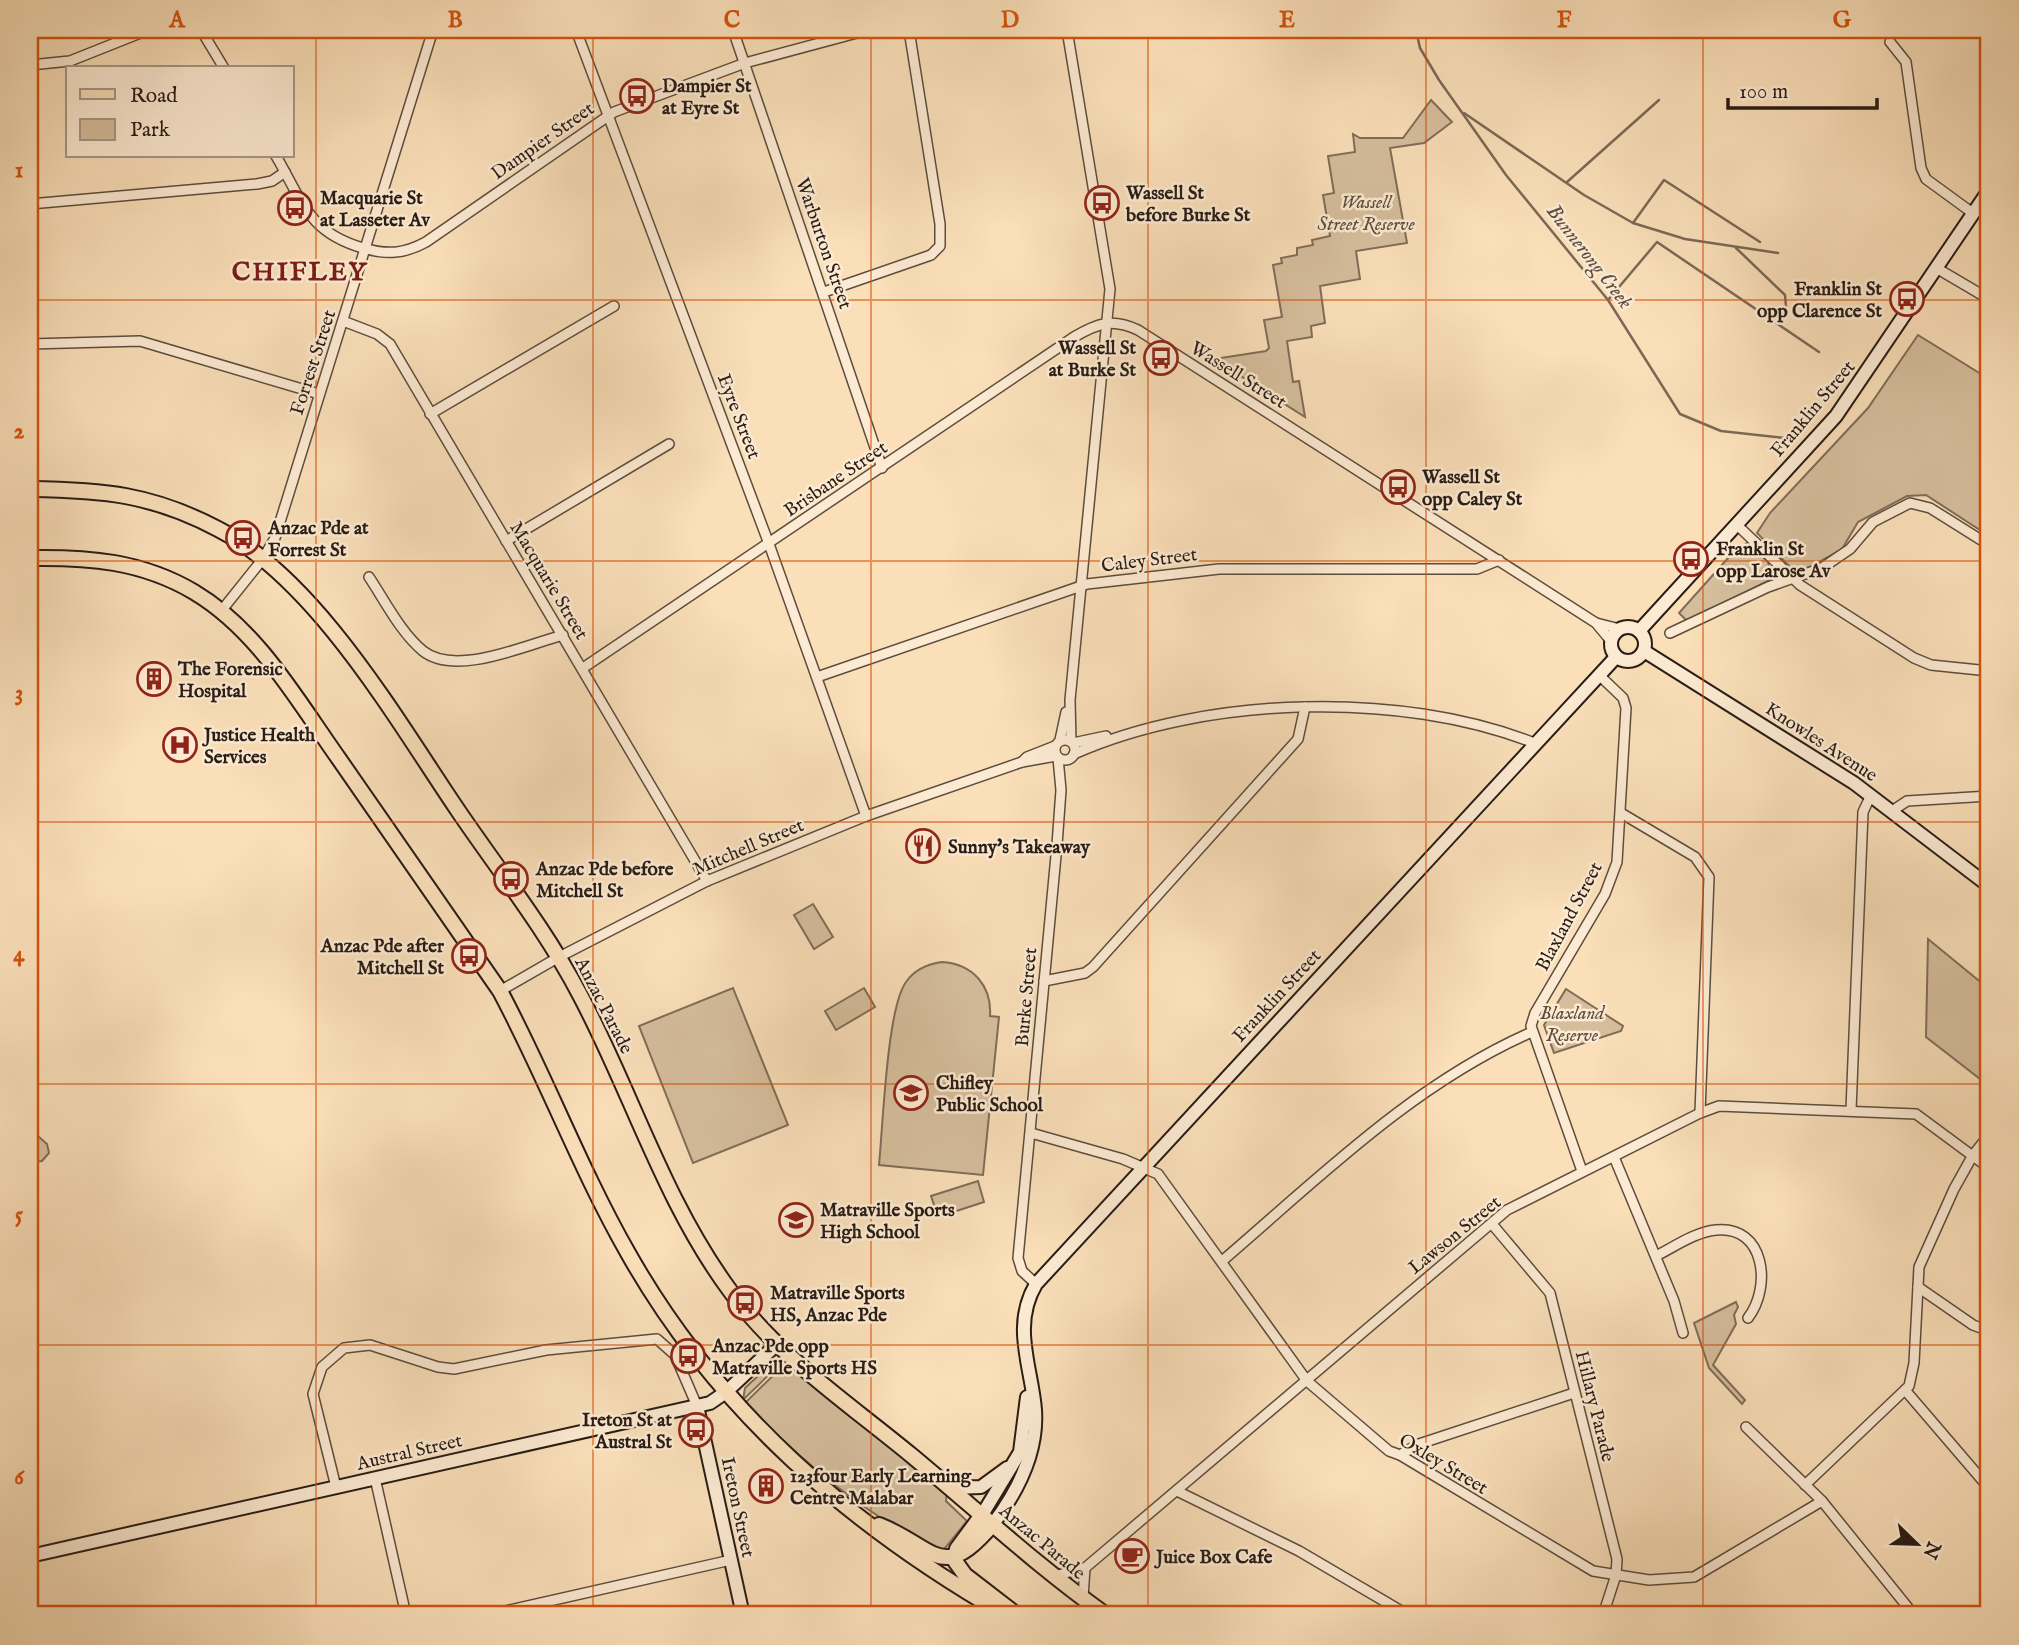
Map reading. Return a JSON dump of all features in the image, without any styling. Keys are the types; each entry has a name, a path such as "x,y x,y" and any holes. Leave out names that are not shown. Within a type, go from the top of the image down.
{"main road":[{"name":"Anzac Parade","path":"30,489 130,494 172,508 220,529 262,560 304,599 344,648 559,957 604,1042 696,1240 732,1293 776,1345 951,1488 1051,1576 1105,1615"},
{"path":"30,558 119,561 159,575 222,610 264,654 500,992 628,1254 684,1343 773,1441 855,1515 923,1566 1006,1615"},
{"path":"855,1515 933,1553 955,1557"},
{"path":"955,1557 987,1519"},
{"path":"955,1557 960,1571 1017,1615"}],"street":[{"path":"30,65 70,61 148,30"},
{"path":"201,30 223,66"},
{"name":"Forrest Street","path":"222,610 262,560 275,538 433,30"},
{"name":"Eyre Street","path":"576,30 769,544 866,816"},
{"name":"Warburton Street","path":"733,30 882,468"},
{"name":"Dampier Street","path":"366,249 391,254 412,250 608,115 744,63 868,30"},
{"path":"824,292 930,255 940,246 940,224 909,30"},
{"path":"1067,30 1110,289 1108,321"},
{"path":"1890,43 1906,62 1921,168 1926,179 1974,214"},
{"path":"277,158 322,229 339,240 366,249"},
{"path":"30,204 257,184 271,181 285,172"},
{"name":"Franklin Street","path":"1639,631 1836,416 1989,190"},
{"path":"1938,269 1989,299"},
{"path":"430,414 614,306"},
{"name":"Macquarie Street","path":"343,321 377,334 390,345 707,881"},
{"name":"Brisbane Street","path":"583,668 1074,337 1108,321"},
{"name":"Wassell Street","path":"1108,321 1122,323 1138,330 1500,560 1596,623 1611,641"},
{"name":"Burke Street","path":"1035,1284 1022,1271 1018,1258 1103,337 1108,321"},
{"path":"30,344 140,341 319,394"},
{"path":"506,541 669,444"},
{"path":"1670,633 1768,587 1822,568 1850,549 1874,522 1910,503 1918,502 1930,508 1989,545"},
{"path":"1736,524 1794,579 1914,658 1931,665 1989,671"},
{"name":"Caley Street","path":"817,677 1081,586 1219,569 1477,569 1500,560"},
{"path":"369,577 411,639 424,652 439,660 465,662 563,635"},
{"name":"Wassell Street","path":"1596,623 1620,629"},
{"path":"1630,627 1639,631 1644,638 1644,651 1631,661 1616,657 1611,641 1620,629 1630,627"},
{"name":"Knowles Avenue","path":"1644,651 1871,795 1989,886"},
{"name":"Franklin Street","path":"987,1519 1016,1489 1032,1450 1035,1413 1024,1328 1027,1303 1035,1284 1616,657"},
{"name":"Blaxland Street","path":"1532,1032 1535,1013 1605,894 1617,862 1626,703 1599,675"},
{"name":"Mitchell Street","path":"500,992 559,957 707,881 866,816 1022,762 1027,757 1122,734 1261,708 1345,706 1424,715 1472,724 1534,743"},
{"path":"1044,981 1085,973 1093,967 1298,739 1305,707"},
{"path":"1850,1110 1863,812 1871,795"},
{"path":"1892,811 1907,801 1989,796"},
{"path":"1621,813 1695,857 1709,877 1700,1113"},
{"path":"1222,1261 1374,1130 1435,1084 1532,1032 1582,1171"},
{"name":"Lawson Street","path":"1051,1576 1066,1575 1085,1568 1507,1210 1700,1113 1719,1106 1916,1114 1989,1168"},
{"path":"1031,1133 1143,1166"},
{"path":"1805,1485 1909,1385 1914,1363 1919,1267 1973,1155 1989,1135"},
{"path":"1614,1157 1674,1301 1683,1333"},
{"name":"Oxley Street","path":"1143,1166 1162,1177 1307,1381 1389,1451 1593,1570 1649,1580 1694,1577 1822,1501"},
{"name":"Hillary Parade","path":"1492,1224 1550,1293 1617,1559 1616,1574 1603,1615"},
{"path":"1656,1256 1715,1230 1729,1231 1744,1239 1755,1250 1763,1272 1761,1297 1748,1318"},
{"path":"1918,1287 1973,1325 1989,1331"},
{"path":"336,1487 313,1394 317,1377 327,1360 350,1346 370,1345 438,1367 454,1369 546,1350 657,1339 676,1355 697,1406"},
{"name":"Austral Street","path":"30,1556 697,1406 715,1400 726,1392 776,1345"},
{"name":"Franklin Street","path":"987,1519 1017,1460 1024,1436 1030,1386"},
{"path":"1905,1390 1989,1488"},
{"path":"1400,1455 1419,1444 1574,1393"},
{"name":"Ireton Street","path":"697,1406 743,1615"},
{"path":"1746,1427 1822,1501 1914,1615"},
{"path":"951,1488 975,1488 988,1484 1017,1460"},
{"path":"375,1478 406,1615"},
{"path":"1177,1491 1299,1551 1408,1615"},
{"path":"488,1615 731,1560"},
{"path":"1084,1599 1085,1568"}],"green space":[{"name":"Wassell Street Reserve","path":"1431,100 1452,122 1424,143 1390,148 1407,243 1356,251 1360,279 1320,286 1325,323 1311,326 1312,337 1287,341 1293,382 1299,381 1305,417 1214,359 1266,351 1269,348 1264,320 1282,317 1273,265 1282,263 1281,258 1297,255 1297,248 1313,245 1312,240 1330,236 1323,195 1334,193 1328,156 1355,152 1353,134 1360,138 1403,138"},
{"path":"1918,335 1989,379 1989,536 1926,495 1907,496 1858,522 1842,549 1801,572 1792,569 1757,533 1770,513 1868,408"},
{"path":"1748,542 1768,562 1772,579 1687,621 1679,613 1729,557"},
{"path":"813,904 833,937 814,949 794,915"},
{"path":"1928,939 1989,989 1989,1086 1926,1037"},
{"path":"942,962 963,967 978,978 988,995 990,1016 999,1017 983,1175 879,1165 890,1041 900,996 906,982 917,970"},
{"path":"733,988 788,1125 693,1163 639,1026"},
{"path":"864,988 875,1007 836,1030 825,1011"},
{"name":"Blaxland Reserve","path":"1566,989 1623,1026 1621,1031 1554,1053 1544,1025"},
{"path":"39,1137 47,1144 49,1153 42,1161 34,1162 30,1159 30,1140"},
{"path":"978,1181 984,1202 938,1217 931,1196"},
{"path":"1736,1302 1736,1324 1713,1365 1745,1400 1742,1404 1709,1368 1694,1323"},
{"path":"774,1361 783,1361 743,1400 745,1388"},
{"path":"786,1363 947,1491 946,1501 967,1521 942,1552 914,1538 862,1505 790,1447 745,1403"}],"waterway":[{"name":"Bunnerong Creek","path":"1416,30 1420,48 1439,80 1506,175 1608,300 1680,414 1721,431 1784,438"},
{"path":"1567,182 1659,100"},
{"path":"1464,113 1584,195 1633,223 1685,239 1778,253"},
{"path":"1633,223 1664,180 1760,242"},
{"path":"1608,300 1657,242 1819,352"},
{"path":"1736,248 1785,295 1786,307"}],"place":[{"name":"Dampier St at Eyre St","path":"637,96"},
{"name":"Wassell St before Burke St","path":"1102,203"},
{"name":"Macquarie St at Lasseter Av","path":"295,208"},
{"name":"Franklin St opp Clarence St","path":"1907,299"},
{"name":"Wassell St at Burke St","path":"1161,358"},
{"name":"Wassell St opp Caley St","path":"1398,487"},
{"name":"Anzac Pde at Forrest St","path":"243,538"},
{"name":"Franklin St opp Larose Av","path":"1691,559"},
{"name":"The Forensic Hospital","path":"154,679"},
{"name":"Justice Health Services","path":"180,745"},
{"name":"Sunny's Takeaway","path":"923,846"},
{"name":"Anzac Pde before Mitchell St","path":"511,879"},
{"name":"Anzac Pde after Mitchell St","path":"469,956"},
{"name":"Chifley Public School","path":"911,1093"},
{"name":"Matraville Sports High School","path":"796,1220"},
{"name":"Matraville Sports HS, Anzac Pde","path":"745,1303"},
{"name":"Anzac Pde opp Matraville Sports HS","path":"688,1356"},
{"name":"Ireton St at Austral St","path":"696,1430"},
{"name":"123four Early Learning Centre Malabar","path":"766,1486"},
{"name":"Juice Box Cafe","path":"1132,1556"}],"district":[{"name":"CHIFLEY","path":"300,271"}]}
